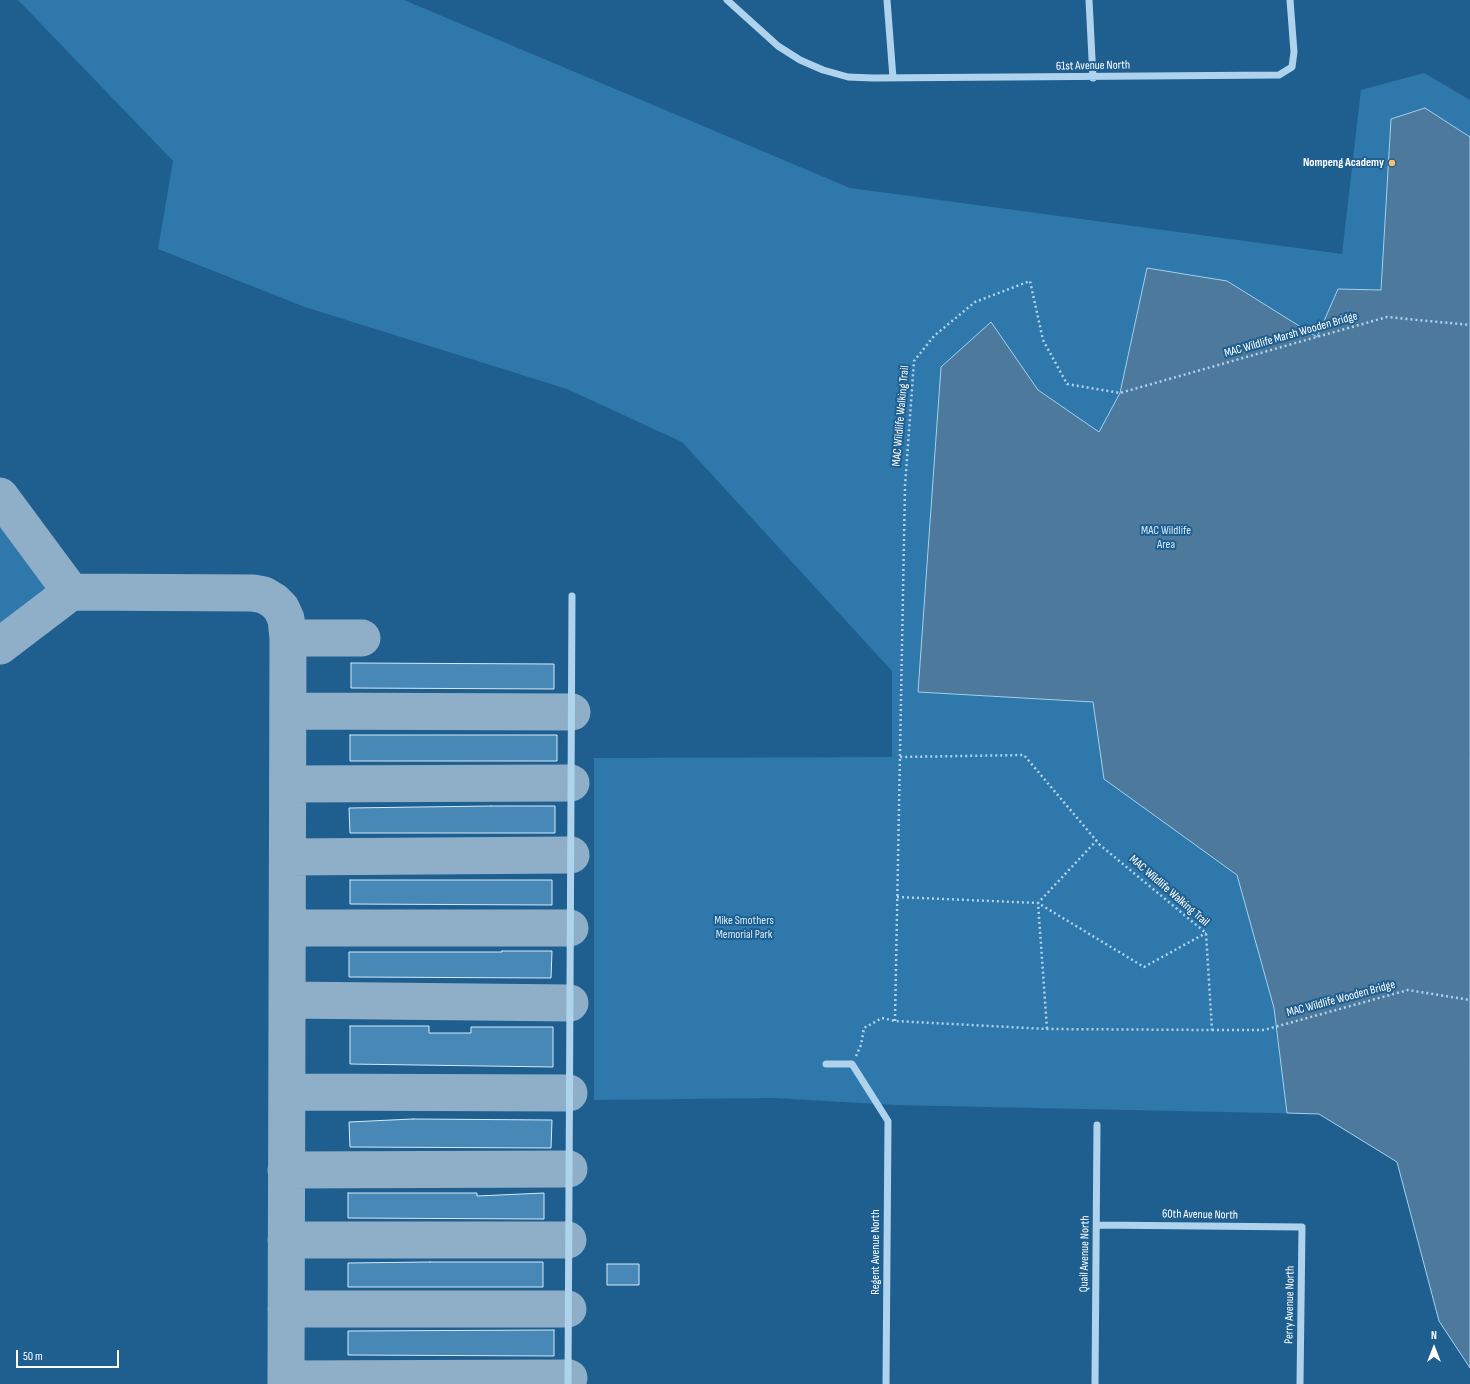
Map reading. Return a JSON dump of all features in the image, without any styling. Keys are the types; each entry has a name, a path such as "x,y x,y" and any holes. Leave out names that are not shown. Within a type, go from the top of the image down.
{"street":[{"name":"61st Avenue North","path":"727,0 778,46 800,60 848,77 893,78 1093,78 1279,75 1292,67 1294,52 1290,0"},
{"path":"887,0 893,78"},
{"path":"1089,0 1093,78"},
{"path":"568,1384 572,596"},
{"path":"826,1064 852,1064"},
{"name":"Regent Avenue North","path":"852,1064 888,1121 886,1384"},
{"name":"Quail Avenue North","path":"1095,1384 1097,1125"},
{"name":"60th Avenue North","path":"1097,1225 1302,1227"},
{"name":"Perry Avenue North","path":"1300,1384 1302,1227"}],"path":[{"name":"MAC Wildlife Walking Trail","path":"895,1021 905,486 914,361 934,336 975,302 1030,281 1042,340 1066,384 1120,392"},
{"name":"MAC Wildlife Marsh Wooden Bridge","path":"1120,392 1387,317 1470,325"},
{"name":"MAC Wildlife Walking Trail","path":"900,757 1024,755 1097,840 1206,933 1212,1030"},
{"path":"1047,1029 1038,903 1097,840"},
{"path":"897,897 1038,903 1144,967 1206,933"},
{"name":"MAC Wildlife Wooden Bridge","path":"1212,1030 1264,1030 1408,990 1470,1000"},
{"path":"852,1064 861,1045 864,1028 882,1018 895,1021 1047,1029 1212,1030"}],"green space":[{"name":"MAC Wildlife Area","path":"18,0 404,0 850,188 1342,254 1361,90 1424,73 1470,100 1470,1367 1439,1322 1397,1162 1319,1114 894,1105 775,1098 594,1100 594,758 892,757 892,671 682,442 567,389 305,307 158,249 173,161"},
{"path":"0,509 43,566 47,576 48,585 46,594 41,602 32,611 0,635"}],"shaded area":[{"path":"1425,108 1470,137 1470,1368 1439,1321 1397,1162 1319,1114 1287,1113 1274,1008 1237,875 1104,779 1093,702 918,692 941,367 991,322 1038,390 1099,432 1120,393 1147,268 1227,281 1317,337 1338,289 1381,290 1391,119"}],"building":[{"path":"351,663 554,664 554,689 351,688"},
{"path":"350,735 557,735 557,761 350,761"},
{"path":"555,806 555,833 350,833 349,808"},
{"path":"350,880 552,880 552,905 350,904"},
{"path":"552,951 551,978 349,977 349,952"},
{"path":"350,1026 429,1026 429,1033 471,1033 471,1027 553,1027 553,1067 350,1064"},
{"path":"413,1119 552,1120 551,1148 350,1147 349,1122"},
{"path":"348,1193 477,1193 477,1196 544,1193 544,1219 348,1218"},
{"path":"543,1262 543,1287 348,1287 348,1263"},
{"path":"607,1264 639,1264 639,1285 607,1285"},
{"path":"554,1330 554,1356 348,1355 348,1331"}],"taxiway":[{"path":"0,496 71,592"},
{"path":"0,646 71,592 253,593 264,595 274,601 281,608 286,619 288,638 286,1384"},
{"path":"288,638 362,638"},
{"path":"288,711 572,712"},
{"path":"288,784 571,783"},
{"path":"288,857 571,855"},
{"path":"288,928 570,928"},
{"path":"287,1000 570,1003"},
{"path":"287,1092 569,1093"},
{"path":"286,1170 569,1169"},
{"path":"286,1240 568,1240"},
{"path":"286,1309 568,1309"},
{"path":"286,1379 569,1378"}],"place":[{"name":"Nompeng Academy","path":"1392,163"}],"park label":[{"name":"Mike Smothers Memorial Park","path":"744,928"}]}
